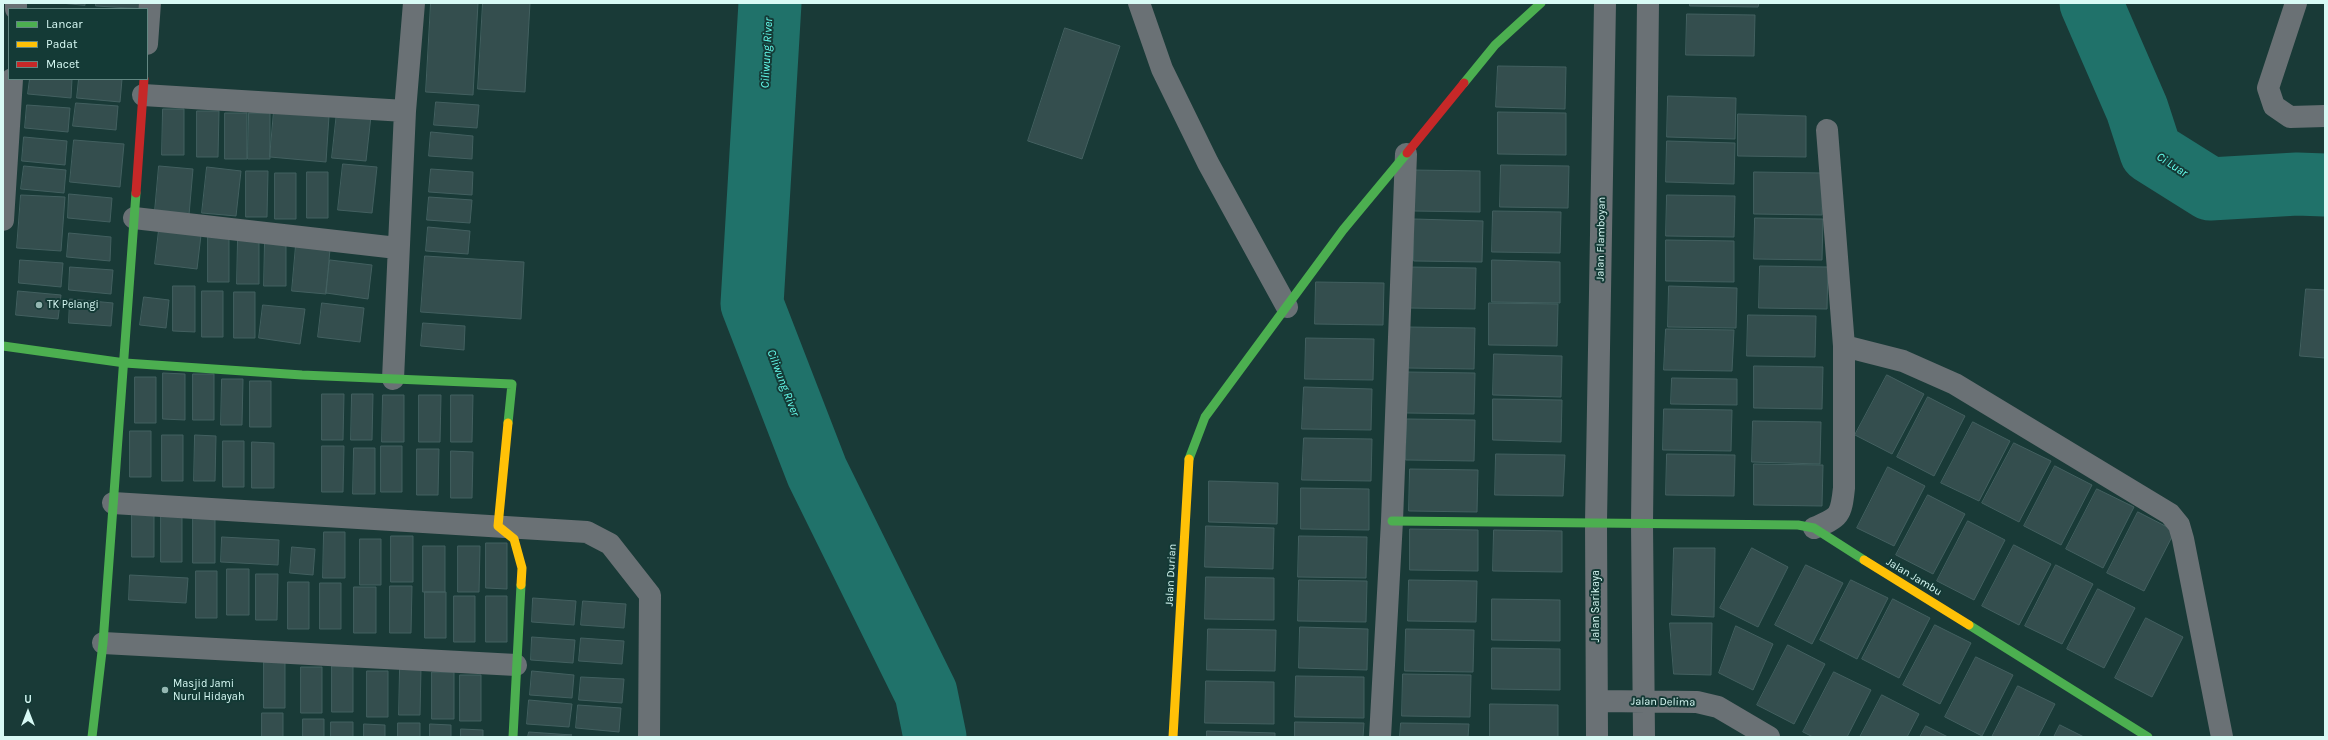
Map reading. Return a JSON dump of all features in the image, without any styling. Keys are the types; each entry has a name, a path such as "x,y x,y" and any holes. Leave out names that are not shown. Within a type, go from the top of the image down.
{"street":[{"path":"148,30 150,3"},
{"path":"393,379 397,248 405,111 414,3"},
{"path":"1139,3 1162,69 1208,163 1287,307"},
{"name":"Jalan Durian","path":"1173,737 1189,458 1205,417 1343,230 1495,45 1541,3"},
{"name":"Jalan Flamboyan","path":"1596,475 1606,3"},
{"path":"1644,737 1642,523 1644,477 1648,3"},
{"path":"2296,3 2268,88 2274,106 2290,117 2325,116"},
{"path":"3,220 12,80"},
{"path":"92,737 103,643 125,363 144,87 405,111"},
{"path":"1814,528 1832,520 1842,510 1844,488 1844,346 1827,130"},
{"path":"1380,737 1392,521 1406,154"},
{"path":"134,218 397,248"},
{"path":"3,346 125,363 393,379 512,384 498,526"},
{"path":"1844,346 1903,361 1955,384 2170,514 2179,525 2183,539 2222,737"},
{"name":"Jalan Sarikaya","path":"1596,475 1596,737"},
{"path":"113,503 587,532 610,544 650,595 649,737"},
{"name":"Jalan Jambu","path":"1392,521 1798,525 1814,528 2148,737"},
{"path":"498,526 514,539 522,568 513,737"},
{"path":"103,643 516,665"},
{"name":"Jalan Delima","path":"1597,701 1697,702 1718,707 1769,737"}],"building":[{"path":"61,3 85,3 85,5"},
{"path":"96,3 146,3 146,8 96,6"},
{"path":"431,3 478,3 473,95 426,92"},
{"path":"483,3 530,3 525,92 478,89"},
{"path":"1690,3 1759,3 1758,7 1690,6"},
{"path":"1687,14 1755,15 1754,56 1686,55"},
{"path":"1065,28 1120,46 1082,159 1028,141"},
{"path":"1498,66 1566,67 1565,109 1496,107"},
{"path":"30,80 72,80 71,98 28,94"},
{"path":"79,80 122,80 120,102 77,98"},
{"path":"1668,96 1736,98 1735,139 1667,137"},
{"path":"436,102 479,105 477,128 434,125"},
{"path":"76,103 118,106 116,130 73,126"},
{"path":"27,105 70,108 68,132 25,128"},
{"path":"163,109 184,109 184,155 162,155"},
{"path":"197,111 219,111 218,157 197,157"},
{"path":"274,111 329,116 326,162 270,157"},
{"path":"337,112 371,116 366,161 332,158"},
{"path":"1498,112 1566,113 1566,155 1498,154"},
{"path":"225,113 247,113 247,159 225,159"},
{"path":"249,113 270,113 270,159 248,159"},
{"path":"1738,114 1806,116 1806,157 1738,156"},
{"path":"431,132 473,136 472,159 429,156"},
{"path":"24,137 67,141 65,165 22,161"},
{"path":"74,140 124,144 120,187 70,182"},
{"path":"1667,141 1735,143 1734,184 1666,182"},
{"path":"343,164 377,167 372,213 338,210"},
{"path":"1501,165 1569,166 1568,208 1500,207"},
{"path":"24,166 66,170 64,193 21,189"},
{"path":"159,166 193,169 189,215 155,211"},
{"path":"207,167 241,171 236,216 202,213"},
{"path":"431,169 473,172 472,195 429,192"},
{"path":"1412,170 1480,171 1480,212 1412,211"},
{"path":"246,171 268,171 267,217 246,217"},
{"path":"307,172 328,172 328,218 307,218"},
{"path":"1754,172 1823,173 1822,215 1754,214"},
{"path":"275,173 296,173 296,219 275,219"},
{"path":"69,194 112,198 110,222 68,218"},
{"path":"21,195 65,197 61,251 17,248"},
{"path":"1667,195 1735,196 1734,237 1666,236"},
{"path":"429,197 472,200 470,223 427,220"},
{"path":"1493,211 1561,212 1560,253 1492,252"},
{"path":"1755,218 1823,219 1822,260 1754,259"},
{"path":"1414,219 1483,221 1482,262 1414,261"},
{"path":"428,227 470,231 468,254 426,251"},
{"path":"159,230 201,235 197,269 155,264"},
{"path":"69,233 111,237 110,261 67,257"},
{"path":"208,236 229,236 229,282 208,282"},
{"path":"238,238 259,238 259,284 237,284"},
{"path":"265,240 286,240 286,286 264,286"},
{"path":"1666,240 1734,241 1734,282 1666,281"},
{"path":"296,245 330,249 326,294 292,291"},
{"path":"425,256 524,262 521,319 421,312"},
{"path":"20,260 63,263 61,287 19,283"},
{"path":"330,260 372,265 368,299 326,293"},
{"path":"1492,260 1560,262 1560,303 1492,302"},
{"path":"1760,266 1828,267 1827,309 1759,308"},
{"path":"70,267 113,270 111,294 69,290"},
{"path":"1407,267 1476,268 1475,309 1407,308"},
{"path":"1316,282 1384,283 1383,325 1315,324"},
{"path":"173,286 195,286 195,332 173,331"},
{"path":"1669,286 1737,288 1736,328 1668,327"},
{"path":"2306,289 2325,290 2325,358 2300,356"},
{"path":"18,291 61,295 58,319 16,315"},
{"path":"202,291 223,291 223,337 202,337"},
{"path":"234,292 255,292 255,338 234,338"},
{"path":"144,297 169,300 166,328 140,325"},
{"path":"70,299 113,303 111,326 69,323"},
{"path":"322,303 364,308 360,342 318,337"},
{"path":"1489,303 1558,304 1557,346 1489,345"},
{"path":"263,305 305,309 300,344 259,338"},
{"path":"1748,315 1816,316 1815,357 1747,356"},
{"path":"423,323 465,326 464,350 421,346"},
{"path":"1407,327 1475,328 1474,369 1406,368"},
{"path":"1666,329 1734,330 1732,371 1664,370"},
{"path":"1306,338 1374,339 1373,380 1305,379"},
{"path":"1494,354 1562,356 1561,397 1493,395"},
{"path":"1754,366 1823,367 1822,409 1754,408"},
{"path":"1407,372 1475,373 1474,414 1406,413"},
{"path":"163,373 185,374 185,420 163,419"},
{"path":"193,374 214,374 214,420 193,420"},
{"path":"1887,375 1924,394 1892,454 1855,435"},
{"path":"135,377 156,377 156,423 135,423"},
{"path":"1672,378 1737,379 1737,405 1671,404"},
{"path":"222,379 243,379 242,425 221,425"},
{"path":"250,381 271,381 271,427 250,427"},
{"path":"1304,387 1372,389 1371,430 1302,429"},
{"path":"322,394 344,394 343,440 322,440"},
{"path":"352,394 373,394 372,440 351,440"},
{"path":"383,395 404,395 404,442 382,442"},
{"path":"419,395 441,395 440,442 419,442"},
{"path":"451,395 473,395 472,442 451,442"},
{"path":"1928,397 1965,416 1934,476 1897,457"},
{"path":"1493,399 1562,400 1561,442 1493,440"},
{"path":"1664,409 1732,410 1731,451 1663,450"},
{"path":"1407,419 1475,420 1474,461 1406,460"},
{"path":"1753,421 1821,422 1820,464 1752,462"},
{"path":"1973,422 2010,441 1979,501 1941,483"},
{"path":"130,431 151,431 151,477 130,477"},
{"path":"162,435 183,435 183,481 162,481"},
{"path":"195,435 216,436 215,481 194,481"},
{"path":"1304,438 1372,439 1371,481 1302,480"},
{"path":"223,441 244,441 244,487 223,487"},
{"path":"252,442 274,443 274,488 252,488"},
{"path":"2014,443 2051,461 2019,522 1982,503"},
{"path":"322,446 344,446 343,492 322,492"},
{"path":"381,446 402,446 402,492 381,492"},
{"path":"354,448 375,448 375,494 353,494"},
{"path":"417,449 439,449 438,495 417,495"},
{"path":"451,451 473,452 472,498 451,498"},
{"path":"1496,454 1565,455 1563,496 1495,495"},
{"path":"1667,454 1735,455 1734,496 1666,495"},
{"path":"1754,464 1823,465 1822,506 1754,505"},
{"path":"2055,466 2092,485 2061,545 2024,526"},
{"path":"1888,467 1925,486 1894,546 1857,528"},
{"path":"1410,469 1478,470 1477,512 1409,511"},
{"path":"1209,481 1278,483 1277,524 1209,522"},
{"path":"1301,488 1369,489 1369,530 1301,529"},
{"path":"2097,489 2134,507 2103,568 2066,549"},
{"path":"1928,495 1965,514 1933,574 1896,555"},
{"path":"132,511 154,511 154,557 132,557"},
{"path":"2138,512 2175,531 2144,591 2107,573"},
{"path":"161,515 182,515 182,562 161,562"},
{"path":"193,517 215,517 215,563 193,563"},
{"path":"1968,521 2005,540 1974,600 1937,581"},
{"path":"1206,526 1274,528 1273,569 1205,567"},
{"path":"1410,529 1478,530 1478,571 1410,570"},
{"path":"1494,530 1562,531 1562,572 1493,571"},
{"path":"324,532 345,532 345,578 323,578"},
{"path":"391,536 413,536 413,582 391,582"},
{"path":"1299,536 1367,537 1366,578 1298,577"},
{"path":"222,537 279,540 278,565 221,562"},
{"path":"360,539 381,539 381,585 360,585"},
{"path":"486,543 507,543 507,589 486,588"},
{"path":"2014,545 2051,564 2019,625 1982,606"},
{"path":"423,546 445,546 445,592 423,592"},
{"path":"458,546 480,546 479,592 458,592"},
{"path":"292,547 315,549 313,575 290,573"},
{"path":"1674,548 1715,548 1714,617 1672,615"},
{"path":"1752,548 1788,567 1758,627 1720,608"},
{"path":"1806,565 1843,583 1812,644 1775,625"},
{"path":"2056,565 2093,584 2062,644 2025,626"},
{"path":"227,569 249,569 249,615 227,615"},
{"path":"196,571 217,571 217,618 196,618"},
{"path":"256,574 278,574 277,620 256,620"},
{"path":"130,575 188,578 186,603 129,600"},
{"path":"1206,577 1274,578 1274,620 1205,619"},
{"path":"1299,580 1367,581 1366,622 1298,621"},
{"path":"1409,580 1477,581 1476,622 1408,621"},
{"path":"1851,580 1888,598 1857,659 1820,640"},
{"path":"288,582 309,582 309,629 288,629"},
{"path":"320,583 341,583 341,629 320,629"},
{"path":"390,586 412,586 411,633 390,633"},
{"path":"354,587 376,587 376,633 354,633"},
{"path":"2098,589 2135,608 2104,668 2067,649"},
{"path":"425,592 446,592 446,638 425,638"},
{"path":"454,596 475,596 475,642 454,642"},
{"path":"486,596 507,596 507,642 486,642"},
{"path":"533,598 576,601 574,625 532,622"},
{"path":"1492,599 1560,600 1560,641 1492,640"},
{"path":"1893,599 1930,618 1899,678 1862,659"},
{"path":"583,601 626,604 624,628 581,625"},
{"path":"2146,618 2183,637 2152,697 2115,678"},
{"path":"1670,623 1712,623 1711,675 1674,674"},
{"path":"1935,625 1971,643 1940,704 1903,685"},
{"path":"1736,626 1773,644 1753,690 1719,673"},
{"path":"1300,627 1368,629 1367,670 1299,668"},
{"path":"1208,629 1276,630 1275,671 1207,670"},
{"path":"1406,629 1474,630 1473,672 1405,671"},
{"path":"532,637 575,640 573,663 531,660"},
{"path":"581,638 624,641 622,664 579,661"},
{"path":"1788,645 1825,664 1794,724 1757,705"},
{"path":"1492,648 1560,649 1560,690 1492,689"},
{"path":"1976,657 2013,675 1982,736 1945,717"},
{"path":"264,662 285,662 285,708 264,708"},
{"path":"332,666 353,666 353,712 332,712"},
{"path":"301,667 322,667 322,713 301,713"},
{"path":"400,668 421,668 420,715 399,715"},
{"path":"367,671 388,671 388,717 367,717"},
{"path":"532,671 574,675 572,698 530,695"},
{"path":"432,672 454,672 454,719 432,719"},
{"path":"1834,672 1871,690 1847,737 1813,737 1803,732"},
{"path":"1403,674 1471,675 1470,717 1402,716"},
{"path":"460,675 481,675 481,721 460,721"},
{"path":"1296,676 1364,677 1364,718 1295,717"},
{"path":"581,677 624,679 622,703 579,700"},
{"path":"1206,681 1274,682 1274,724 1205,723"},
{"path":"2018,686 2055,704 2038,737 1992,737"},
{"path":"1882,695 1919,714 1907,737 1860,737"},
{"path":"529,700 572,704 569,727 527,724"},
{"path":"1490,704 1558,705 1558,737 1490,737"},
{"path":"578,705 621,708 619,732 576,728"},
{"path":"262,713 283,713 283,737 262,737"},
{"path":"303,719 324,719 324,737 303,737"},
{"path":"331,722 353,722 353,737 331,737"},
{"path":"1295,722 1364,723 1363,737 1295,737"},
{"path":"398,723 420,723 420,737 398,737"},
{"path":"1401,723 1469,724 1468,737 1400,737"},
{"path":"364,724 385,725 385,737 364,737"},
{"path":"430,724 451,725 451,737 430,737"},
{"path":"2060,725 2084,737 2054,737"},
{"path":"1926,726 1948,737 1920,737"},
{"path":"461,729 483,730 483,737 461,737"},
{"path":"1207,731 1275,733 1275,737 1207,737"},
{"path":"529,732 572,735 528,737"}],"waterway":[{"name":"Ciliwung River","path":"770,3 752,304 817,472 926,693 935,737"},
{"name":"Ci Luar","path":"2091,3 2137,109 2151,152 2210,189 2297,184 2325,185"}],"traffic: fast":[{"path":"1464,83 1495,45 1541,3"},
{"path":"1189,459 1205,417 1343,230 1407,153"},
{"path":"92,737 103,643 136,193"},
{"path":"3,346 125,363 302,375 512,384 508,423"},
{"path":"1392,521 1798,525 1814,528 1864,560"},
{"path":"513,737 521,585"},
{"path":"1969,625 2148,737"}],"traffic: slow":[{"path":"508,423 498,526 514,539 522,568 521,585"},
{"path":"1173,737 1189,459"},
{"path":"1864,560 1969,625"}],"traffic: jam":[{"path":"136,193 144,80"},
{"path":"1407,153 1464,83"}],"place":[{"name":"TK Pelangi","path":"39,305"},
{"name":"Masjid Jami Nurul Hidayah","path":"165,690"}]}
